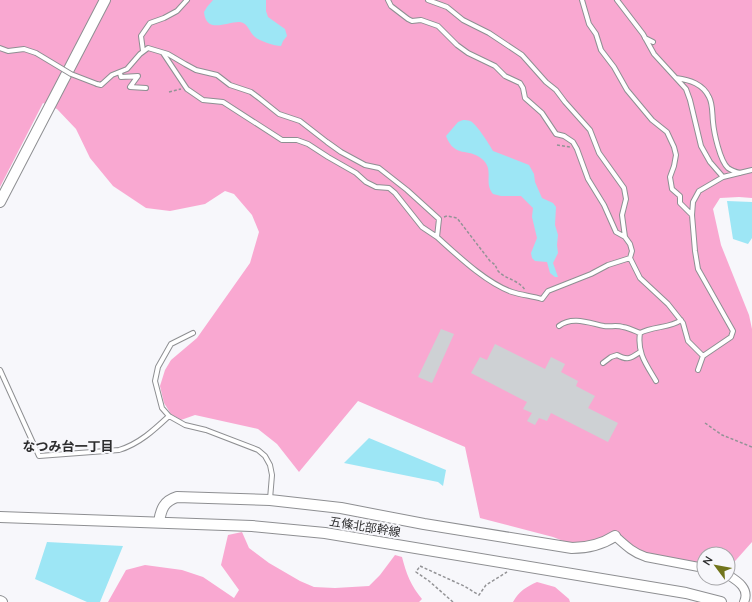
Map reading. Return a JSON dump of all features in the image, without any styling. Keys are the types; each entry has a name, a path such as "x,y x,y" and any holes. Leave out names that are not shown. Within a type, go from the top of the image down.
{"street":[{"path":"0,202 105,0"},
{"path":"159,522 160,513 164,505 169,499 177,497 270,500 341,508 424,524 572,548 593,546 608,541 615,536 630,550 642,556 696,566"},
{"name":"五條北部幹線","path":"0,517 252,526 325,533 686,593 721,602"},
{"path":"736,581 746,590 744,602"}],"lane":[{"path":"143,51 141,36 144,29 150,23 177,11 187,0"},
{"path":"388,0 391,6 408,19 412,21 421,20 438,26 457,45 468,53 495,66 504,76 520,83 523,88 525,98 542,113 556,134 564,136 573,142 588,179 604,205 616,232 625,237 630,244 632,251 630,258 640,278 668,304 681,320 688,341 702,356"},
{"path":"428,0 447,7 463,20 489,33 522,55 546,82 556,90 586,125 590,130 594,143 601,156 624,188 626,199 622,215 625,237"},
{"path":"582,0 588,24 596,34 600,50 614,67 627,90 652,120 667,132 676,155 670,177 672,189 680,196 680,203 692,215"},
{"path":"618,0 645,38 654,54 667,70 686,89 701,146 710,162 722,177"},
{"path":"645,38 653,42"},
{"path":"0,48 8,51 24,49 36,53 71,74 97,84 102,84 112,75 128,69 140,54 148,48 168,54 196,70 217,75 230,85 250,92 279,114 300,121 341,152 365,166 379,168 407,190 439,219 437,237"},
{"path":"162,52 187,88 203,100 223,102 282,140 297,140 308,144 328,158 356,173 366,182 376,187 389,188 396,193 422,226 493,283 511,292 542,299 548,291 591,274 608,265 630,258"},
{"path":"120,73 121,77 138,76 130,87 146,88"},
{"path":"676,78 691,80 701,86 709,97 712,107 714,133 724,164 728,168 741,174"},
{"path":"698,370 702,356 731,338 733,331 698,269 695,251 692,202 699,191 722,177 741,174 752,170"},
{"path":"559,326 564,322 574,321 597,323 604,326 622,326 640,333 648,329 666,325 675,325 681,320"},
{"path":"193,333 172,344 156,373 155,381 158,399 162,408 169,416 185,425 206,430 258,450 265,456 270,465 272,475 270,500"},
{"path":"640,333 638,344 640,352 656,381"},
{"path":"603,364 611,357 617,355 629,359 640,352"},
{"path":"0,370 39,456 119,450 131,446 152,432 169,416"}],"path":[{"path":"169,92 187,88"},
{"path":"557,144 577,149"},
{"path":"439,219 447,216 458,218 490,261 496,264 499,271 522,286 527,295"},
{"path":"705,423 722,435 752,447"},
{"path":"452,602 429,581 416,572 420,566 464,586 479,595 486,584 518,565"}],"shaded area":[{"path":"0,0 752,0 752,198 720,198 713,209 721,245 749,315 752,329 752,542 736,560 736,546 696,546 696,568 647,559 607,536 598,543 571,544 553,537 480,518 465,447 358,401 299,472 277,444 258,429 195,415 181,420 171,414 164,403 160,386 165,370 171,360 197,338 250,263 259,232 252,215 234,194 225,191 205,204 170,211 146,208 113,186 90,158 76,129 57,109 43,103 0,187"},
{"path":"242,532 249,548 269,563 300,581 314,587 335,588 369,586 380,575 395,555 402,557 409,579 422,599 419,602 108,602 126,570 145,565 182,570 203,577 234,598 239,590 221,565 228,535"},
{"path":"537,582 555,587 569,599 570,602 513,602 523,590"}],"water":[{"path":"213,0 266,0 266,11 268,17 285,29 287,36 281,46 278,46 257,39 245,24 240,22 213,25 206,19 204,12"},
{"path":"463,120 470,121 476,126 493,151 529,165 534,174 535,182 542,198 553,203 556,207 555,225 558,235 558,253 553,263 558,277 555,277 550,273 547,262 535,261 532,258 531,253 537,238 532,217 533,208 521,196 501,196 493,194 490,190 489,172 486,163 477,156 453,148 446,136 458,122"},
{"path":"727,201 752,202 752,238 748,244 733,239"},
{"path":"369,438 446,470 443,486 438,482 344,463"},
{"path":"47,542 123,546 100,602 87,602 35,579"}],"building":[{"path":"441,329 454,334 432,383 418,377"},
{"path":"495,344 545,369 551,357 565,364 561,372 578,381 576,386 595,396 588,408 618,423 608,442 551,413 547,421 539,418 535,425 527,421 532,413 523,409 527,402 471,373 480,357 487,360"}],"district":[{"name":"なつみ台一丁目","path":"68,446"}]}
